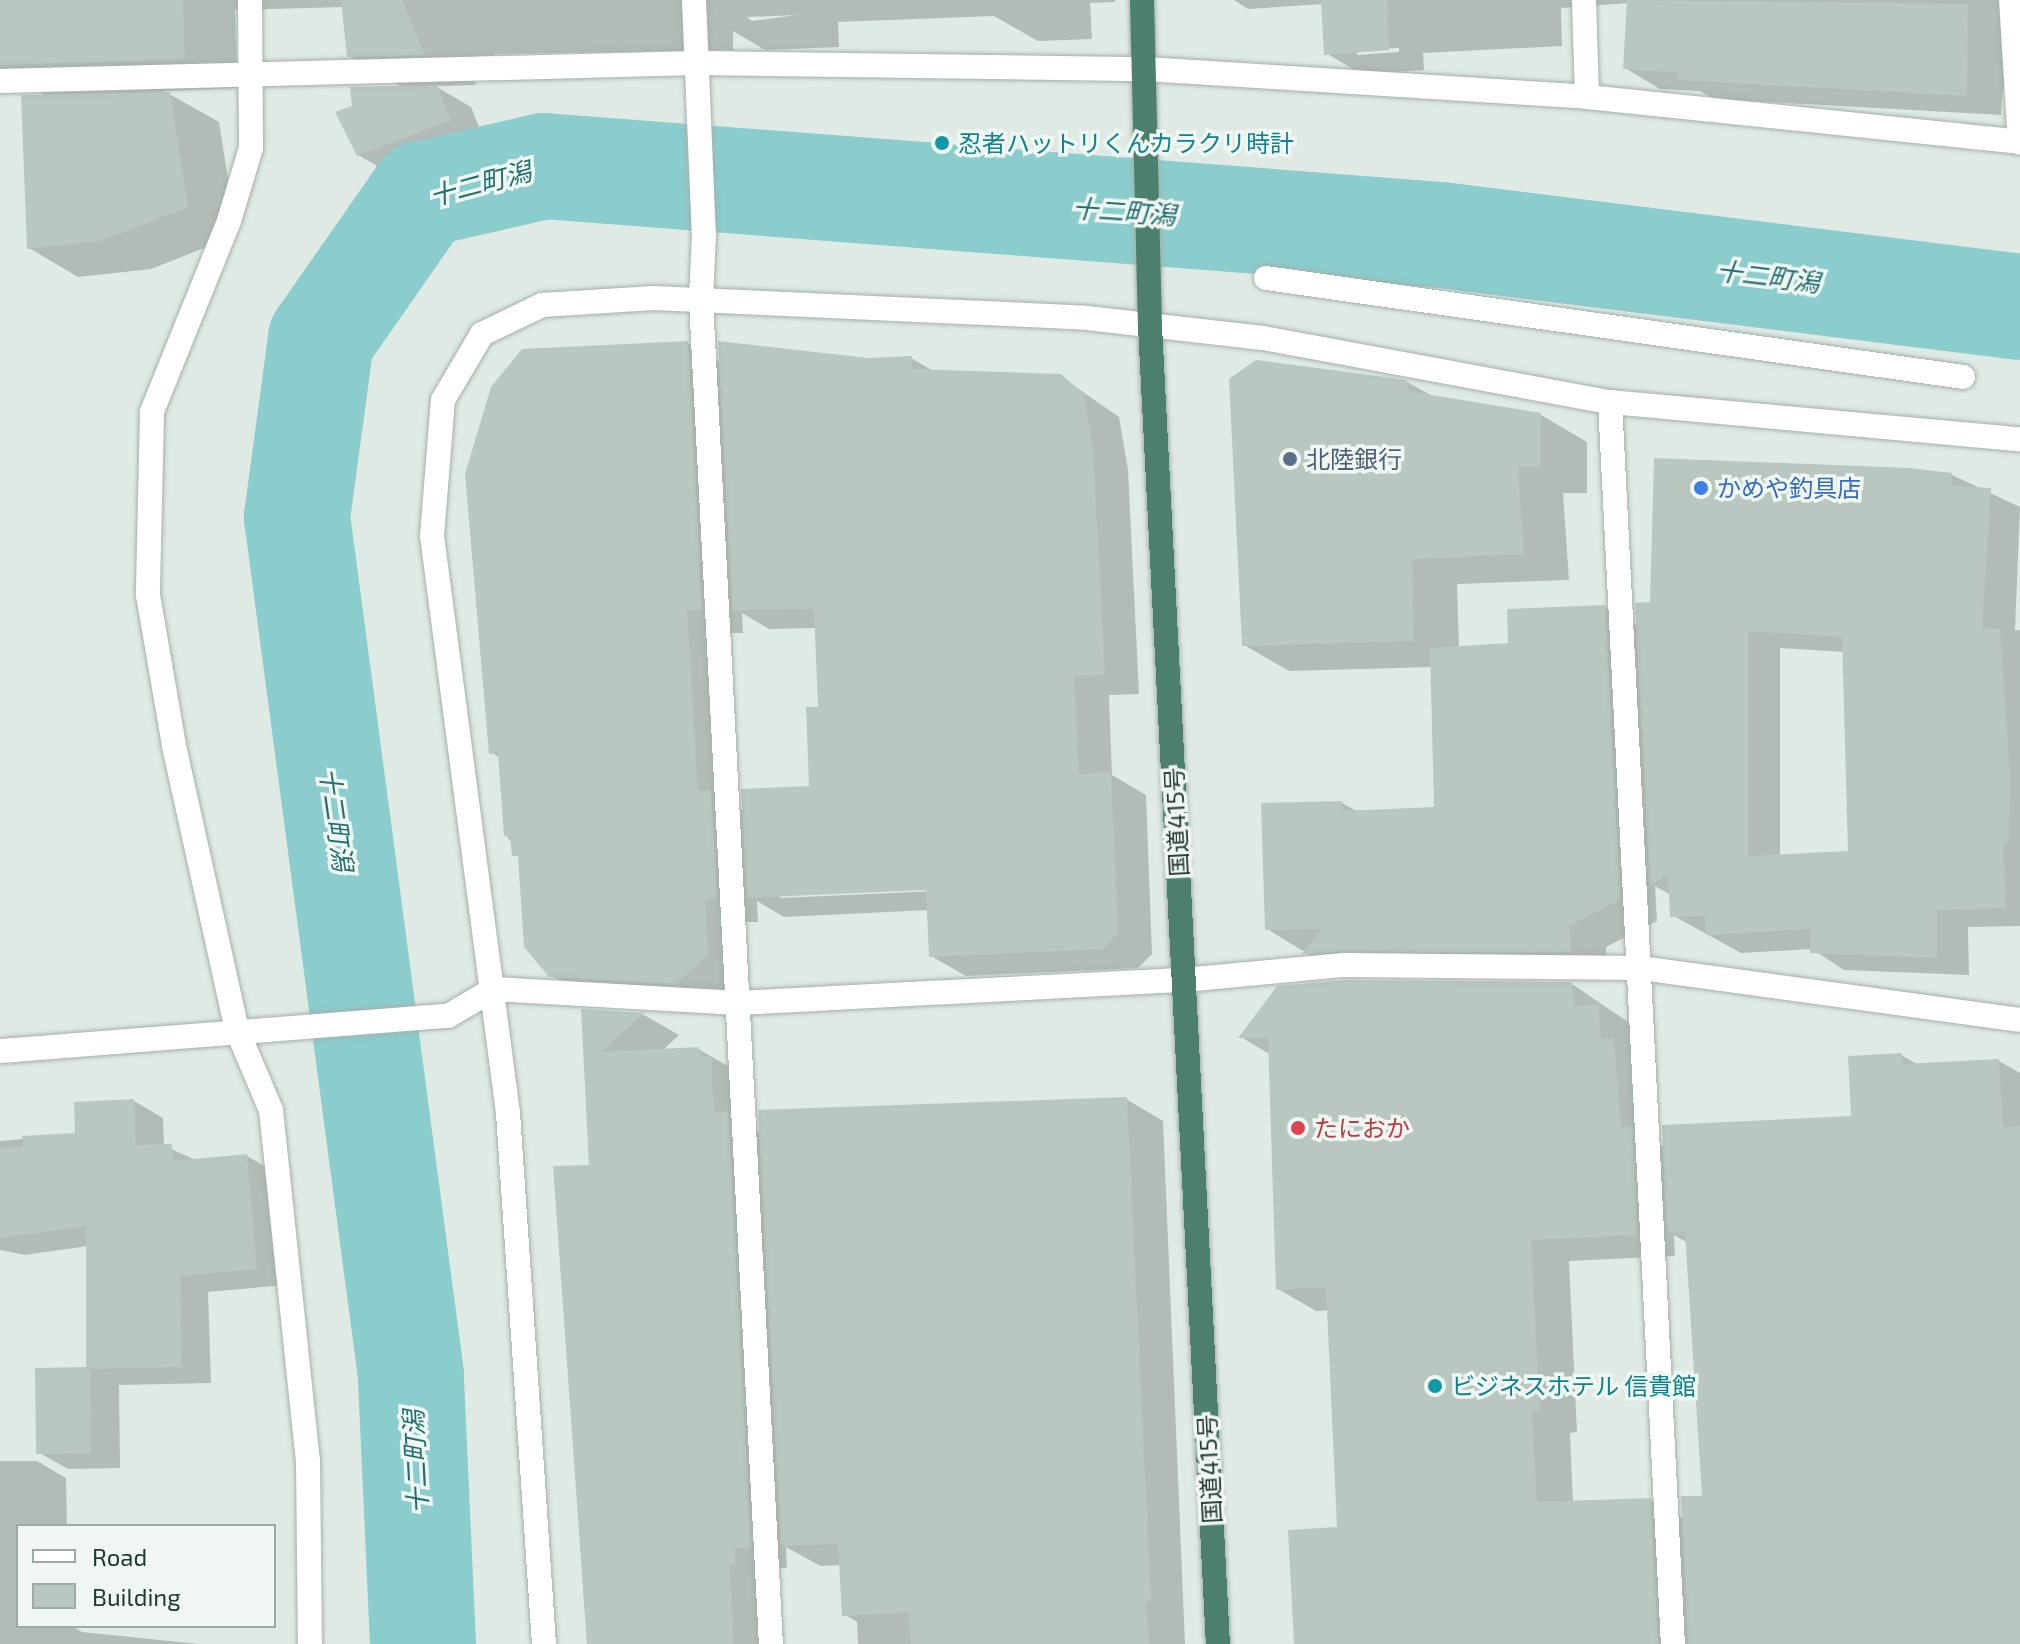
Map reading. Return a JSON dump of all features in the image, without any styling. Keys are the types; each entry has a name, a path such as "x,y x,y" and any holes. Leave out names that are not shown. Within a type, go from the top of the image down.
{"highway":[{"name":"国道415号","path":"1142,0 1150,326 1218,1644"}],"street":[{"path":"250,0 254,72 251,148 229,221 152,412 148,595 174,746 237,1030 271,1110 308,1460 310,1644"},
{"path":"694,0 704,234 701,301 771,1644"},
{"path":"1584,0 1587,97"},
{"path":"0,81 254,72 697,63 1146,69 1587,97 2020,142 2011,0"},
{"path":"1266,278 1963,377"},
{"path":"544,1644 510,1129 432,536 443,400 482,334 542,305 654,298 1035,315 1263,338 1610,402 2020,439"},
{"path":"1610,402 1673,1644"},
{"path":"0,1051 280,1026 448,1016 494,989 739,1003 1184,980 1344,965 1641,968 2020,1020"}],"building":[{"path":"0,0 183,0 185,59 0,65"},
{"path":"341,0 402,0 425,55 347,57"},
{"path":"1321,0 1387,0 1389,50 1324,55"},
{"path":"1627,0 1968,4 1967,96 1678,80 1678,73 1623,69"},
{"path":"437,85 451,120 357,156 335,112 352,106 350,87"},
{"path":"170,92 188,207 100,241 27,249 21,95"},
{"path":"688,341 702,610 687,610 698,791 711,790 717,899 705,900 708,955 676,984 549,977 524,947 518,856 512,856 510,835 504,836 498,753 489,754 465,474 491,387 522,349"},
{"path":"718,341 868,358 912,356 912,369 1061,374 1084,395 1093,449 1105,675 1074,676 1079,774 1111,772 1118,933 1103,949 929,957 926,890 747,898 741,789 809,786 806,707 818,707 814,609 732,610"},
{"path":"1256,360 1407,380 1408,391 1541,413 1541,467 1518,467 1524,554 1412,559 1414,641 1242,646 1229,379"},
{"path":"1654,458 1910,468 1952,473 1952,486 1991,488 1982,629 2000,628 2010,775 2009,843 2003,843 2006,908 1937,910 1937,958 1810,953 1810,929 1706,935 1705,916 1670,917 1668,875 1650,885 1635,603 1650,602","holes":["1748,631 1842,637 1848,851 1748,856"]},
{"path":"1605,605 1620,900 1569,926 1571,952 1302,954 1321,929 1265,930 1261,803 1342,801 1343,811 1434,807 1430,648 1508,643 1507,609"},
{"path":"1345,980 1572,982 1574,1006 1599,1004 1601,1039 1614,1038 1621,1127 1632,1126 1637,1235 1531,1240 1540,1411 1532,1412 1537,1502 1651,1498 1658,1644 1294,1644 1288,1530 1337,1527 1326,1287 1276,1290 1268,1038 1238,1038 1277,986"},
{"path":"581,1009 644,1013 601,1052 699,1047 700,1056 711,1056 714,1112 728,1111 751,1547 735,1548 735,1565 729,1565 734,1644 587,1644 553,1166 589,1165"},
{"path":"1902,1053 1902,1064 1999,1059 2003,1127 2020,1126 2020,1644 1688,1644 1681,1496 1702,1496 1685,1232 1667,1233 1662,1125 1851,1116 1848,1056"},
{"path":"1127,1097 1151,1601 1146,1601 1149,1644 911,1644 909,1612 842,1616 838,1544 781,1546 758,1110"},
{"path":"134,1099 136,1145 172,1144 173,1161 247,1154 257,1269 180,1276 182,1367 90,1369 91,1453 36,1454 35,1368 86,1367 86,1226 0,1238 0,1149 23,1146 22,1136 75,1133 74,1102"}],"waterway":[{"name":"十二町潟","path":"423,1644 411,1375 297,517 321,339 422,194 544,166 1441,235 2020,307"}],"place":[{"name":"忍者ハットリくんカラクリ時計","path":"942,143"},
{"name":"北陸銀行","path":"1290,459"},
{"name":"かめや釣具店","path":"1701,488"},
{"name":"たにおか","path":"1298,1128"},
{"name":"ビジネスホテル 信貴館","path":"1435,1386"}]}
